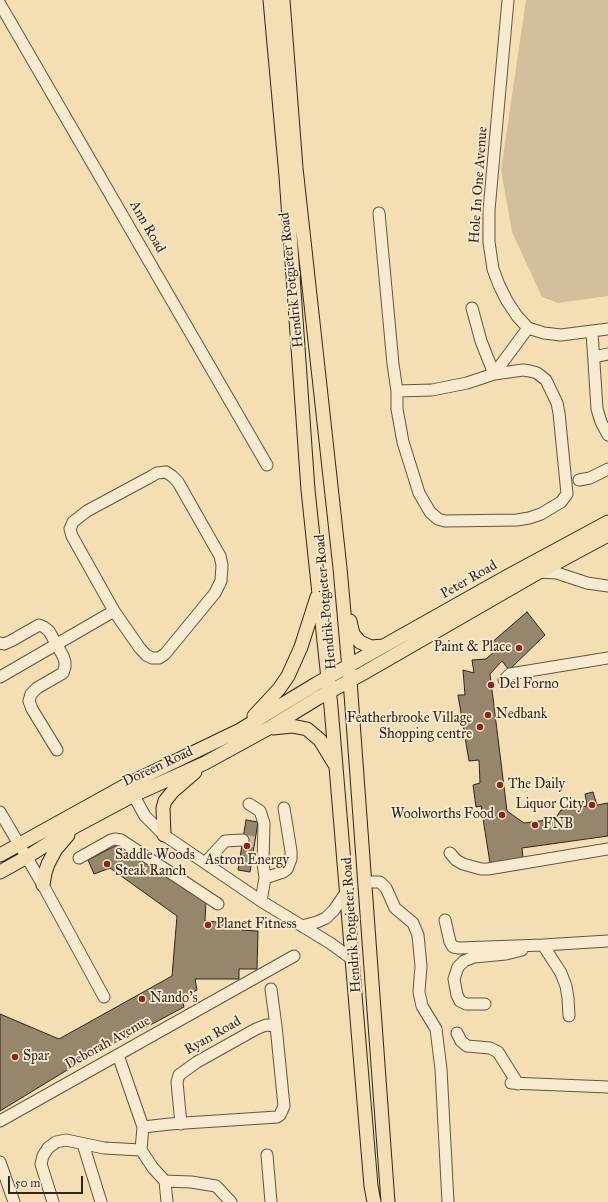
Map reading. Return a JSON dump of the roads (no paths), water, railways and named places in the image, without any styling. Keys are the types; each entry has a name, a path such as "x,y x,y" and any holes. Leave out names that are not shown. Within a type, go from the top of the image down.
{"main road":[{"name":"Hendrik Potgieter Road","path":"270,0 286,176 308,490 328,678 371,1186 374,1202"},
{"name":"Hendrik Potgieter Road","path":"283,0 296,168 340,568 350,680 388,1202"},
{"name":"Peter Road","path":"328,678 508,576 608,522"},
{"name":"Peter Road","path":"329,692 539,572 608,535"},
{"path":"340,568 353,634 356,639 366,645 376,648 386,646"},
{"path":"240,730 265,706 288,676 301,647 318,591"},
{"name":"Doreen Road","path":"0,855 19,844 131,790 240,730 328,678"},
{"name":"Doreen Road","path":"0,872 27,857 131,790 205,763 269,728 329,692"},
{"path":"269,728 292,726 307,729 320,740 336,766"},
{"path":"164,835 163,808 168,796 205,763"},
{"path":"43,885 48,864 56,849 74,827"}],"street":[{"name":"Hole In One Avenue","path":"508,0 489,210 489,242 493,269 499,285 517,316 528,328"},
{"name":"Ann Road","path":"0,4 267,465"},
{"path":"379,213 393,364 397,391 397,409 403,442 419,493 430,512 438,519 445,521 517,520 541,514 561,502 567,494 557,403 546,380 537,373 523,370 494,374 468,383 432,390 397,391"},
{"path":"472,308 481,341 494,374"},
{"path":"494,374 528,328 544,333 561,335 608,329"},
{"path":"592,332 597,409 601,422 608,435"},
{"path":"594,357 608,354"},
{"path":"578,480 590,478 608,469"},
{"path":"166,472 178,482 220,556 222,565 219,587 165,654 159,658 152,658 146,655 114,611 72,536 70,529 73,522 87,511 157,473 166,472"},
{"path":"539,572 557,573 587,583 608,586"},
{"path":"0,678 114,611"},
{"path":"0,643 4,644 11,641 39,625 49,631 57,645 65,662 63,673 37,688 31,694 29,701 32,709 57,750"},
{"path":"504,680 510,674 608,658"},
{"path":"131,790 145,816 164,835 206,862 261,901 330,943 352,959"},
{"path":"249,804 260,810 264,823 259,844 265,878 261,901"},
{"path":"265,878 283,872 287,868 291,858 284,808"},
{"path":"0,812 43,885 104,997"},
{"path":"79,858 111,840 118,839 125,841 218,904"},
{"path":"206,862 225,840 243,840"},
{"path":"450,853 456,860 463,864 481,869 488,869 608,849"},
{"path":"365,882 380,882 386,888 395,908 413,923 418,934 421,966 419,992 422,1006 436,1029 441,1069 448,1202"},
{"path":"302,926 326,918 334,910 347,891"},
{"path":"445,920 450,942 453,947 459,948 529,946 608,941"},
{"path":"543,945 561,973 566,986 569,1016"},
{"path":"485,1004 466,1004 460,1001 457,995 454,979 458,967 464,960 474,957 506,954 529,946"},
{"name":"Deborah Avenue","path":"0,1121 294,956"},
{"path":"144,1128 170,1124 277,1117 280,1115 284,1106 271,989"},
{"name":"Ryan Road","path":"180,1124 177,1078 181,1073 197,1062 256,1029 266,1025 276,1026"},
{"path":"457,1033 460,1041 467,1046 490,1048 498,1052 515,1084 608,1088"},
{"path":"118,1055 144,1128 141,1150 153,1168 165,1181 167,1202"},
{"path":"53,1202 41,1164 43,1156 48,1148 56,1142 66,1140 104,1148 141,1150"},
{"path":"83,1144 101,1202"},
{"path":"267,1155 271,1202"},
{"path":"0,1162 14,1202"},
{"path":"165,1181 191,1182 216,1186 231,1202"}],"tunnel":[{"path":"243,840 255,842"}],"place":[{"name":"Paint & Place","path":"519,648"},
{"name":"Del Forno","path":"491,685"},
{"name":"Nedbank","path":"488,715"},
{"name":"Featherbrooke Village Shopping centre","path":"480,727"},
{"name":"The Daily","path":"500,785"},
{"name":"Liquor City","path":"592,805"},
{"name":"Woolworths Food","path":"502,815"},
{"name":"FNB","path":"535,825"},
{"name":"Astron Energy","path":"247,846"},
{"name":"Saddle Woods Steak Ranch","path":"107,864"},
{"name":"Planet Fitness","path":"208,925"},
{"name":"Nando's","path":"142,999"},
{"name":"Spar","path":"15,1057"}]}
